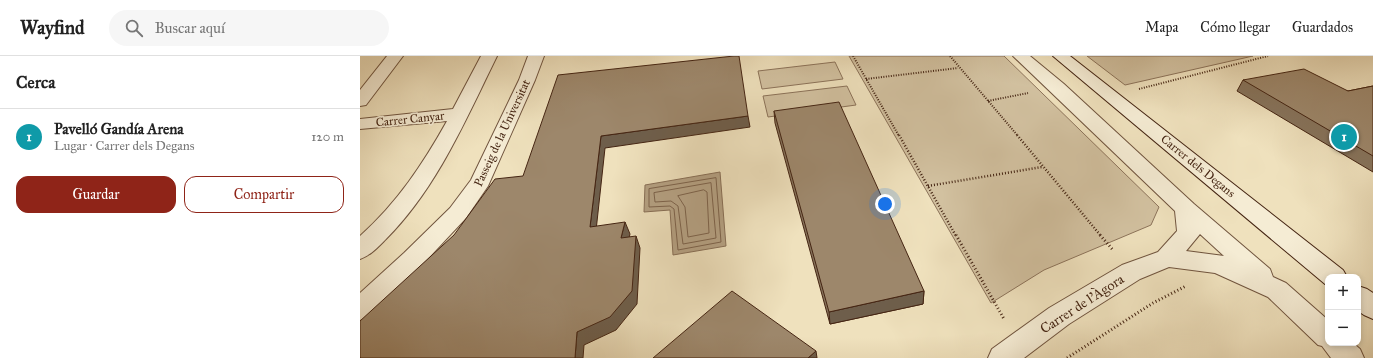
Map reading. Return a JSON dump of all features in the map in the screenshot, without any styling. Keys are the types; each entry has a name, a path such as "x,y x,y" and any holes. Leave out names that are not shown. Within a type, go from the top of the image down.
{"street":[{"path":"360,101 395,56"},
{"path":"360,250 381,231 402,207 427,172 489,56"},
{"name":"Passeig de la Universitat","path":"360,309 413,259 458,213 482,181 527,80 536,56"},
{"path":"1021,56 1058,88 1186,209 1325,335"},
{"name":"Carrer dels Degans","path":"1061,56 1330,274"},
{"name":"Carrer Canyar","path":"360,124 459,114"},
{"path":"1167,258 1190,233 1186,209"},
{"path":"1167,258 1219,264 1277,290"},
{"name":"Carrer de l'Àgora","path":"1010,352 1059,316 1131,272 1167,258"},
{"path":"1361,298 1373,308"},
{"path":"1337,346 1350,358"}],"path":[{"path":"853,56 928,186 1010,352"},
{"path":"950,56 1131,272"},
{"path":"1111,96 1266,56"},
{"path":"866,79 959,68"},
{"path":"988,101 1058,88"},
{"path":"928,186 1042,166"},
{"path":"1067,358 1153,303 1190,284"}],"shaded area":[{"path":"849,56 1004,56 1159,207 1151,225 1044,270 991,303"},
{"path":"1087,56 1253,56 1125,85"},
{"path":"835,62 843,79 762,89 758,71"},
{"path":"847,86 856,105 768,117 763,96"}],"water":[{"path":"720,172 726,246 673,255 670,210 644,212 645,185"}],"building":[{"path":"739,56 748,116 601,136 590,227 625,222 621,238 636,236 632,291 610,317 577,332 575,358 360,357 360,321 454,235 495,179 523,176 558,75"},
{"path":"1304,69 1348,91 1373,86 1373,156 1243,80"},
{"path":"839,102 924,291 829,312 774,111"},
{"path":"732,291 816,351 808,358 653,358"}],"place":[{"name":"Pavelló Gandía Arena","path":"1344,137"}]}
